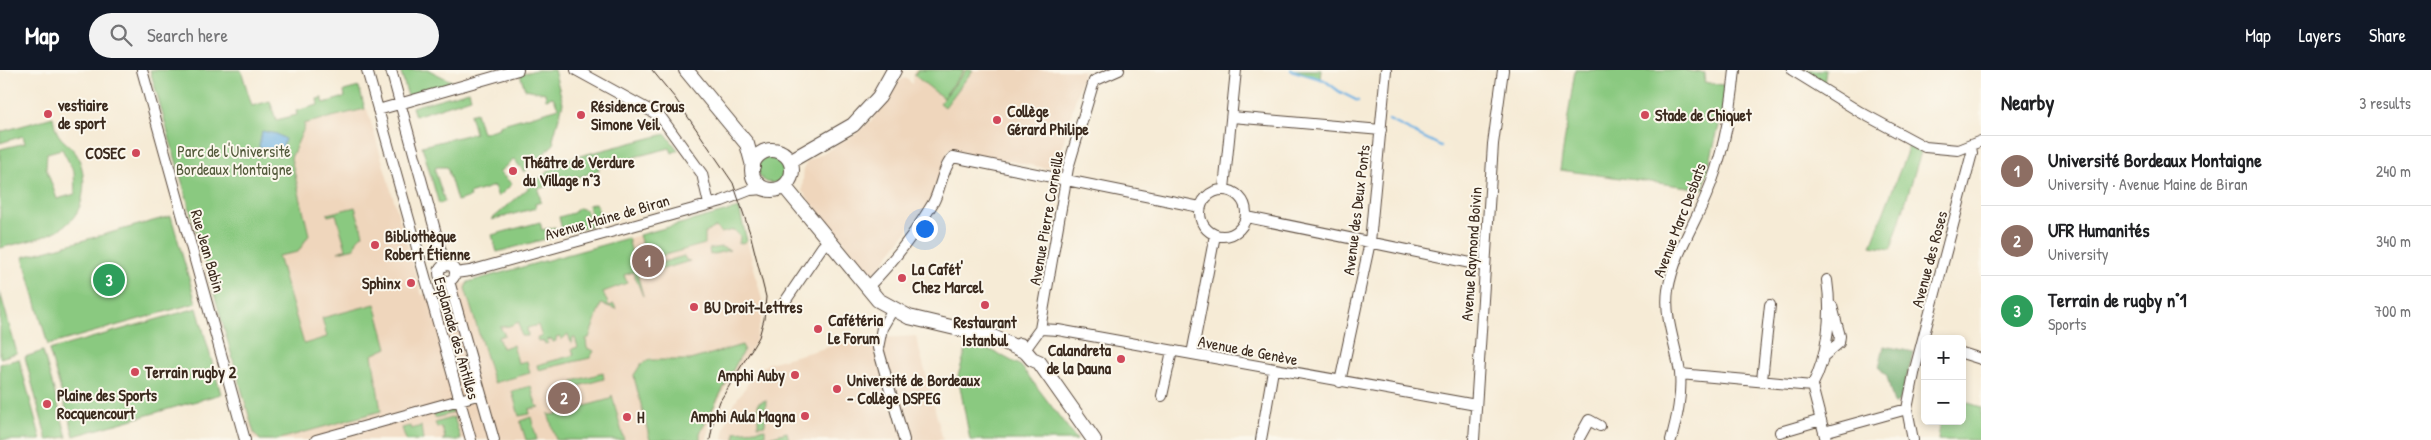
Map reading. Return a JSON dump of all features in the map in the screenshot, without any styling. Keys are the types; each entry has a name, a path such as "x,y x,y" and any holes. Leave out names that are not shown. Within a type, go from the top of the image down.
{"main road":[{"path":"686,70 747,144 754,178 766,189 772,190 784,186 791,177 790,161 782,152 770,150 751,140 692,70"},
{"path":"790,161 853,125 879,97 894,70"},
{"path":"753,166 759,155 770,150"},
{"path":"784,186 878,300 910,317 993,337 1039,362 1094,440"},
{"path":"868,287 905,306 1006,335 1017,340 1089,440"}],"street":[{"name":"Rue Jean Babin","path":"142,70 245,440"},
{"name":"Esplanade des Antilles","path":"367,70 471,440"},
{"name":"Esplanade des Antilles","path":"391,70 445,266 450,266 448,277 494,440"},
{"path":"378,110 518,70"},
{"path":"576,70 660,116 702,174 708,204"},
{"name":"Avenue Pierre Corneille","path":"1040,329 1068,168 1094,81 1119,70"},
{"path":"1224,189 1236,70"},
{"name":"Avenue des Deux Ponts","path":"1340,382 1370,242 1386,70"},
{"name":"Avenue Raymond Boivin","path":"1474,440 1493,144 1503,70"},
{"name":"Avenue Marc Desbats","path":"1671,440 1679,405 1680,374 1667,309 1670,282 1673,266 1712,183 1731,106 1735,70"},
{"path":"1792,70 1860,112 1924,147 1958,150 1971,147 1981,141"},
{"path":"1232,117 1381,130"},
{"name":"Avenue des Roses","path":"1926,335 1972,153 1971,147"},
{"path":"868,287 915,230 934,202 948,162 954,157 1200,207"},
{"name":"Avenue Maine de Biran","path":"426,282 708,204 750,190 766,189"},
{"path":"1224,189 1234,191 1240,196 1247,209 1247,217 1241,228 1235,233 1223,236 1215,235 1203,225 1200,207 1209,194 1224,189"},
{"path":"1247,217 1485,266"},
{"path":"1192,354 1215,235"},
{"path":"782,306 822,246 829,240"},
{"path":"1827,280 1830,300 1825,355 1822,368 1812,386 1825,436 1907,409 1913,440"},
{"path":"1762,380 1770,305"},
{"path":"893,309 882,328 878,348 904,440"},
{"path":"1028,355 1040,329"},
{"name":"Avenue de Genève","path":"1040,329 1058,330 1476,405"},
{"path":"1162,396 1172,351"},
{"name":"Avenue des Roses","path":"1907,409 1921,354"},
{"path":"1966,355 1981,359"},
{"path":"1261,440 1273,370"},
{"path":"1680,374 1812,386"},
{"path":"316,440 481,394"},
{"path":"1578,440 1589,420 1600,426"},
{"path":"1780,432 1821,420"}],"shaded area":[{"path":"914,70 1084,70 1058,161 1045,168 949,149 931,200 875,273 869,272 802,191 804,167 807,162 855,135 873,119 898,81 905,78 913,84"},
{"path":"367,109 422,295 739,208 764,308 755,343 726,387 710,417 707,440 253,440 182,153"},
{"name":"Université de Bordeaux - Collège DSPEG","path":"916,336 943,440 723,440 725,426 732,406 757,371 769,363 859,339"}],"green space":[{"name":"Parc de l'Université Bordeaux Montaigne","path":"150,70 241,70 252,106 270,101 276,120 297,115 296,111 318,105 317,99 322,98 324,103 345,97 344,91 359,87 365,109 303,124 305,126 291,158 309,235 298,252 278,256 304,344 327,337 322,318 375,304 387,348 372,355 381,411 276,440 260,440 254,433"},
{"path":"400,70 429,70 453,82 408,96"},
{"path":"536,70 554,70 563,103 553,139 554,144 524,172 514,159 499,172 512,184 498,197 494,186 469,194 470,197 457,201 447,167 436,167 435,171 445,202 439,204 422,146 475,133 470,114 476,112 482,133 500,128 499,125 556,109 558,107 553,97 546,99 545,93 525,89 520,74"},
{"path":"918,70 964,70 943,98 914,75"},
{"path":"966,70 973,70 945,107 940,103"},
{"path":"1293,70 1321,70 1320,79"},
{"name":"Stade de Chiquet","path":"1575,70 1681,70 1705,73 1704,82 1729,86 1703,189 1560,170"},
{"path":"1802,70 1826,70 1824,84"},
{"path":"469,91 471,98 415,116 412,107"},
{"path":"53,117 59,135 77,155 84,183 80,207 73,218 64,226 40,238 0,248 0,149 25,143 23,136 0,143 0,132","holes":["62,149 74,172 75,194 57,199 46,168 47,153"]},
{"path":"666,134 678,150 672,153 670,148 634,157 635,163 627,165 626,160 598,167 599,171 538,189 541,202 535,204 536,208 491,220 560,161"},
{"path":"1909,146 1921,152 1891,249 1871,246"},
{"path":"772,155 782,159 786,169 782,179 772,183 762,179 758,169 762,159"},
{"path":"596,203 601,220 593,222 588,205"},
{"path":"355,207 363,234 357,240 355,248 338,252 346,249 336,214 328,216 327,214"},
{"path":"579,208 586,210 591,226 563,234 559,217 573,213"},
{"path":"739,208 747,241 739,244 740,236 734,230 721,233 716,227 705,233 705,244 654,258 645,255 639,235"},
{"path":"171,216 196,303 48,345 23,257"},
{"path":"540,222 542,230 555,227 557,236 497,252 492,235"},
{"path":"628,238 643,296 633,272 624,275 627,283 603,292 609,306 614,304 616,309 601,304 589,338 586,339 587,348 594,351 590,358 538,370 537,365 574,355 572,349 578,347 575,338 572,338 573,342 571,343 568,334 561,340 560,336 556,337 556,341 553,342 552,339 547,340 548,343 545,344 544,341 538,342 537,338 542,337 538,325 527,328 528,336 521,336 519,322 500,327 505,335 498,337 502,348 513,345 518,363 527,361 530,373 494,383 465,288 468,282"},
{"path":"721,247 730,250 710,255 709,249"},
{"path":"684,256 686,260 690,261 643,275 642,271 646,267"},
{"path":"0,292 17,353 0,358"},
{"name":"Terrain rugby 2","path":"197,308 221,394 74,436 49,350"},
{"path":"742,345 744,349 700,433 700,440 650,440 634,375 641,364 649,360 690,360"},
{"path":"967,346 993,351 1021,366 1077,440 970,440 958,376"},
{"path":"1884,346 1914,352 1900,400 1894,404 1887,377 1879,367"},
{"path":"43,351 67,437 47,440 25,357"},
{"path":"19,359 41,440 0,440 0,364"},
{"path":"603,373 604,379 575,387 573,381"},
{"path":"531,386 536,405 540,407 529,409 530,414 519,416 512,391"},
{"path":"612,395 624,440 556,440 548,413 551,415 557,414 610,399"},
{"path":"766,400 765,425 758,426 758,403"},
{"path":"1966,402 1981,407 1981,440 1938,440 1940,425 1966,425"},
{"path":"451,406 453,413 435,418 433,412"},
{"path":"454,417 461,440 442,440 445,438 442,428 437,427 435,423"},
{"path":"531,417 537,440 526,440 520,421"},
{"path":"410,426 411,429 421,426 423,440 406,440 402,428"},
{"path":"765,429 765,435 735,439 735,432"},
{"path":"787,432 789,440 769,440 769,437"}],"water":[{"path":"262,131 277,134 285,139 280,156 259,147"}],"waterway":[{"path":"1291,70 1324,80 1340,92 1358,101"},
{"path":"1389,120 1441,146"}],"tram line":[{"path":"652,70 675,98 733,183 750,233 766,297 764,319 759,337 720,401 714,418 710,440"}],"place":[{"name":"vestiaire de sport","path":"48,114"},
{"name":"Résidence Crous Simone Veil","path":"581,115"},
{"name":"Stade de Chiquet","path":"1645,115"},
{"name":"Collège Gérard Philipe","path":"997,120"},
{"name":"COSEC","path":"136,153"},
{"name":"Théâtre de Verdure du Village n°3","path":"513,171"},
{"name":"Bibliothèque Robert Étienne","path":"375,245"},
{"name":"Université Bordeaux Montaigne","path":"648,261"},
{"name":"La Cafét' Chez Marcel","path":"902,278"},
{"name":"Terrain de rugby n°1","path":"109,280"},
{"name":"Sphinx","path":"411,283"},
{"name":"Restaurant Istanbul","path":"985,305"},
{"name":"BU Droit-Lettres","path":"694,307"},
{"name":"Cafétéria Le Forum","path":"818,329"},
{"name":"Calandreta de la Dauna","path":"1121,359"},
{"name":"Terrain rugby 2","path":"135,372"},
{"name":"Amphi Auby","path":"795,375"},
{"name":"Université de Bordeaux - Collège DSPEG","path":"837,389"},
{"name":"UFR Humanités","path":"564,398"},
{"name":"Plaine des Sports Rocquencourt","path":"47,404"},
{"name":"Amphi Aula Magna","path":"805,416"},
{"name":"H","path":"627,417"}]}
